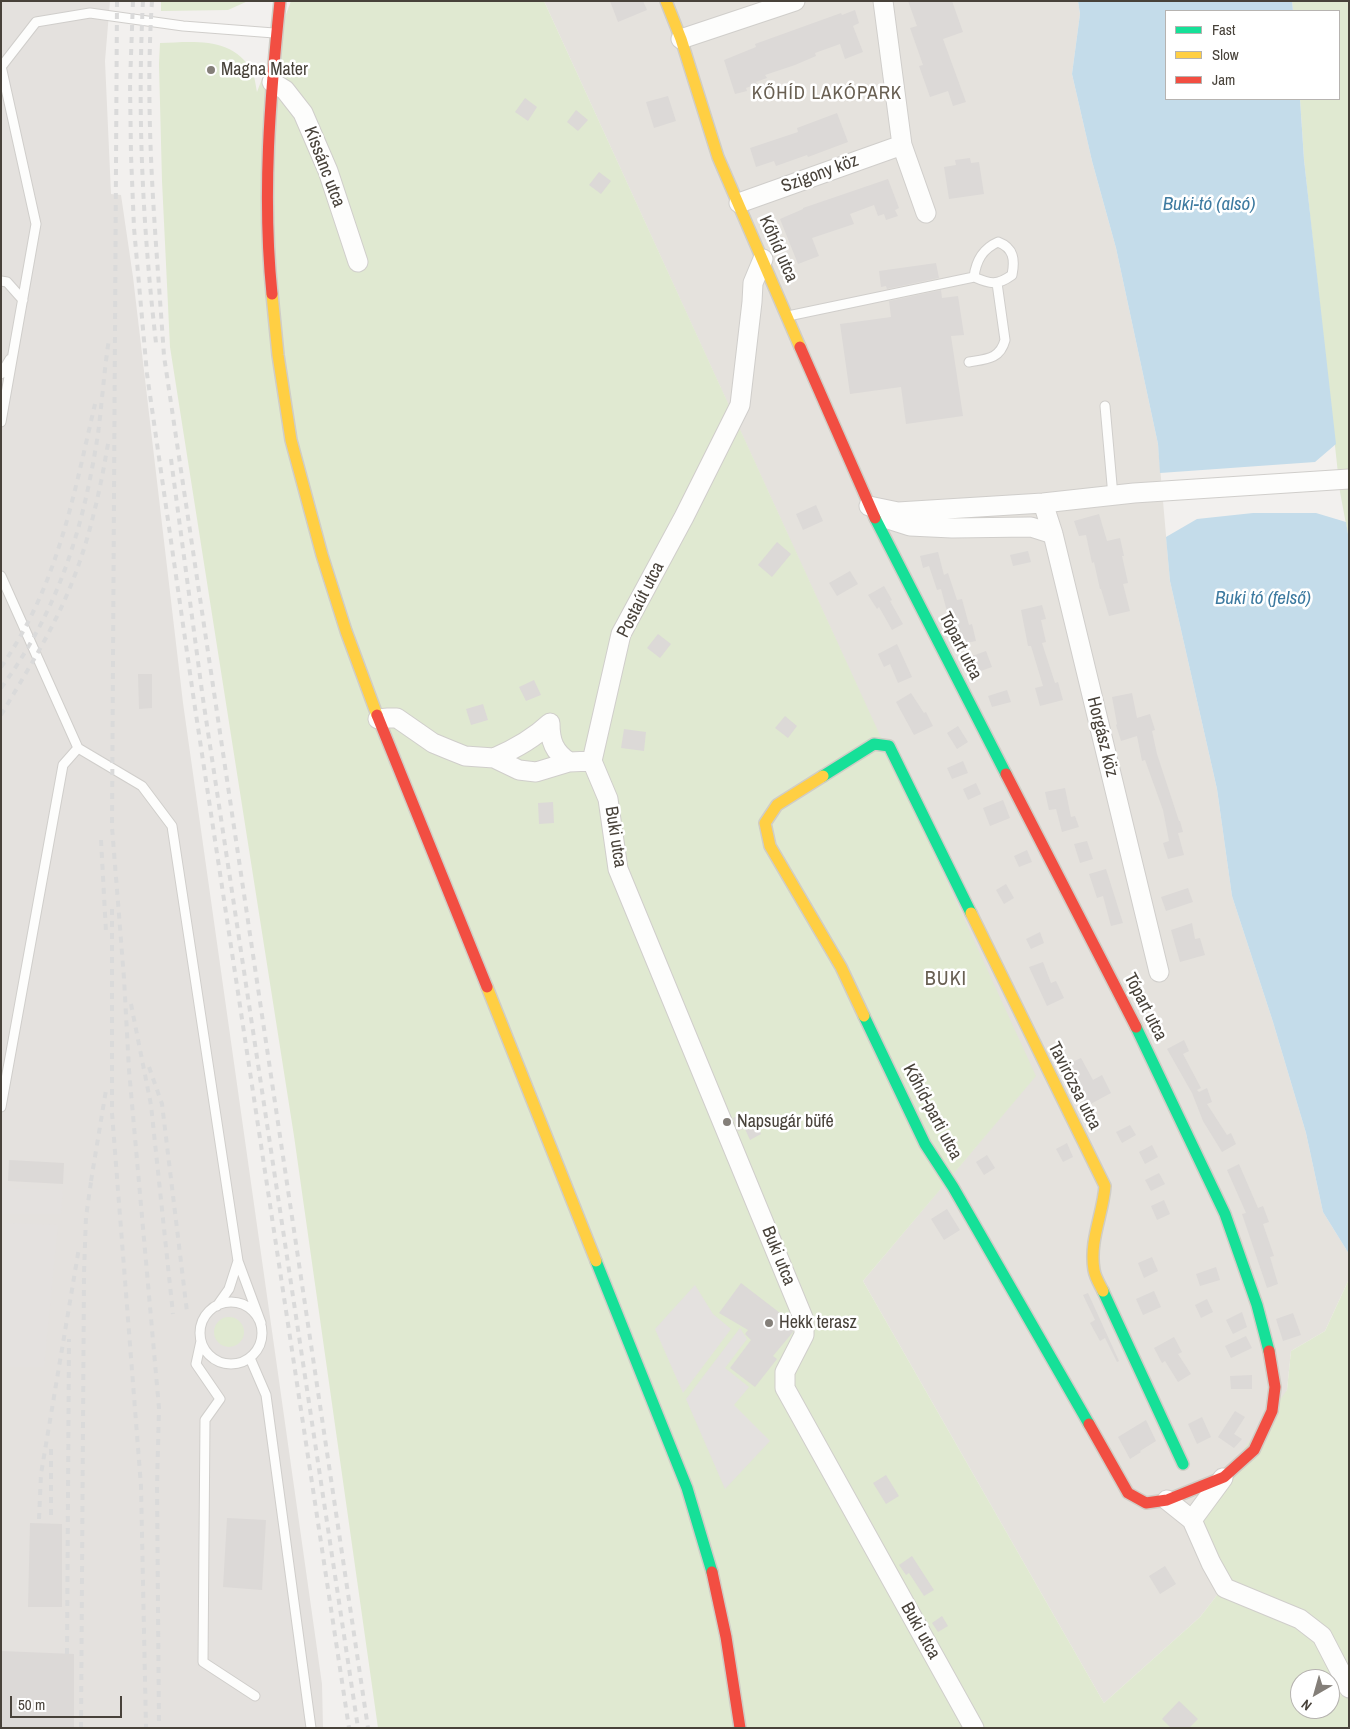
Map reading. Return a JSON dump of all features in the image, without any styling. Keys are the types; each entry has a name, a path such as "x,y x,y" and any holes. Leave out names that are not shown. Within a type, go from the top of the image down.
{"street":[{"path":"280,1 268,134 268,248 278,355 291,440 322,555 346,631 378,719 463,926 687,1488 701,1529 717,1594 740,1728"},
{"name":"Kőhíd utca","path":"666,1 681,40 718,157 869,506"},
{"path":"681,40 796,1"},
{"path":"883,1 902,145 926,213"},
{"name":"Kissánc utca","path":"272,82 285,90 303,113 328,171 358,262"},
{"name":"Szigony köz","path":"739,203 902,145"},
{"name":"Postaút utca","path":"592,760 621,634 684,518 740,405 753,283 762,259"},
{"path":"869,506 898,512 1349,479"},
{"name":"Horgász köz","path":"1043,502 1053,534 1159,972"},
{"path":"869,506 888,519 910,526 952,528 1031,527 1053,534"},
{"name":"Tópart utca","path":"869,506 1145,1045 1225,1214 1257,1304 1271,1357 1275,1387 1272,1411 1254,1450 1224,1477 1167,1500"},
{"path":"378,719 397,718 433,743 466,756 494,758 519,770 536,772 569,762 592,760"},
{"path":"494,758 516,749 536,736 550,723 553,747 560,756 569,762"},
{"name":"Tavirózsa utca","path":"874,744 889,746 968,905 1039,1057 1104,1186 1104,1203 1094,1237 1094,1271 1183,1464"},
{"name":"Kőhíd-parti utca","path":"874,744 777,805 764,823 770,846 841,967 926,1144 953,1187 1128,1494 1146,1504 1167,1500"},
{"name":"Buki utca","path":"592,760 608,799 618,869 804,1320 804,1334 785,1372 785,1388 974,1728"},
{"path":"1192,1520 1224,1477"},
{"path":"1167,1500 1192,1520 1210,1563 1225,1588 1300,1619 1322,1636 1349,1688"}],"lane":[{"path":"1,422 36,224 1,66 36,22 90,13 183,26 277,33"},
{"path":"788,316 974,277 990,284 1004,281 1012,275 1014,265 1012,253 1006,245 998,242 988,246 975,267 974,277"},
{"path":"1,280 7,282 23,300"},
{"path":"969,362 996,356 1003,349 1005,340 997,283"},
{"path":"1,374 14,352"},
{"path":"1105,406 1113,496"},
{"path":"1,576 78,748 142,786 172,826 238,1261 261,1323 262,1332 261,1342 257,1351 241,1363 222,1363 206,1351 201,1341"},
{"path":"1,601 13,603"},
{"path":"1,1108 5,1061 63,765 78,748"},
{"path":"217,1306 229,1289 238,1261"},
{"path":"255,1696 203,1662 205,1420 220,1399 196,1364 203,1321 208,1312 217,1306 237,1303 251,1310 261,1323"},
{"path":"250,1358 266,1395 311,1728"}],"shaded area":[{"path":"1,1 110,1 105,61 111,194 121,195 133,277 183,703 322,1684 323,1728 1,1728"},
{"path":"544,1 1078,1 1080,14 1072,74 1092,161 1116,248 1158,444 1170,581 1217,789 1232,896 1273,1022 1306,1133 1323,1212 1349,1254 1349,1279 1325,1331 1291,1351 1287,1390 1228,1581 1200,1617 1104,1703 863,1281 1035,1076"},
{"path":"3,1188 63,1190 61,1214 1,1214"},
{"path":"5,1223 58,1225 44,1367 1,1367"},
{"path":"695,1285 713,1314 731,1329 683,1393 655,1329"},
{"path":"740,1328 747,1339 725,1368 749,1387 734,1405 770,1441 725,1489 686,1399"}],"green space":[{"path":"161,1 248,1 228,10 161,11"},
{"path":"291,1 544,1 1036,1076 863,1281 1104,1703 1200,1617 1228,1581 1199,1510 1287,1390 1291,1351 1325,1331 1349,1279 1349,1728 378,1728 294,1136 170,347 162,181 160,43 199,42 224,47 245,61 253,73 257,92"},
{"path":"1292,1 1349,1 1349,540 1340,492 1304,160 1300,100 1340,100 1340,10 1293,10"},
{"path":"229,1317 240,1321 244,1332 240,1343 229,1347 218,1343 214,1332 218,1321"}],"water":[{"name":"Buki-tó (alsó)","path":"1078,1 1292,1 1293,10 1165,10 1165,100 1300,100 1304,160 1336,444 1315,462 1160,473 1158,444 1116,248 1092,161 1072,74 1080,14"},
{"name":"Buki tó (felső)","path":"1253,513 1316,513 1346,522 1349,540 1349,1254 1323,1212 1306,1133 1273,1022 1232,896 1217,789 1170,581 1166,537 1197,519"}],"building":[{"path":"610,1 643,1 647,10 618,22"},
{"path":"908,1 952,1 963,32 943,39 966,102 953,106 948,91 930,97 919,66 923,65 910,28 917,26"},
{"path":"855,10 859,23 853,26 863,52 845,59 840,44 815,53 816,56 795,65 765,75 767,78 746,88 747,91 735,94 724,60 756,47 755,44 841,13 842,15"},
{"path":"668,96 676,121 654,128 646,102"},
{"path":"525,98 537,107 528,121 515,112"},
{"path":"576,110 588,120 578,131 567,122"},
{"path":"837,113 848,142 808,157 807,155 776,166 774,161 756,167 750,148 798,132 797,128"},
{"path":"970,158 971,163 979,162 984,194 949,199 944,167 956,165 955,160"},
{"path":"599,172 611,181 601,194 589,185"},
{"path":"888,179 899,208 895,210 898,216 886,220 884,214 878,216 874,205 850,214 854,224 812,238 819,256 798,264 780,219 803,208"},
{"path":"936,263 939,278 887,289 886,286 881,287 879,271"},
{"path":"941,290 942,298 958,296 964,335 951,336 963,416 906,424 901,387 850,394 840,324 891,317 889,301"},
{"path":"816,505 823,521 803,530 796,514"},
{"path":"1099,514 1107,541 1120,538 1128,583 1123,584 1130,611 1109,616 1094,562 1092,563 1086,535 1079,536 1074,521"},
{"path":"777,542 791,554 772,577 758,565"},
{"path":"1028,551 1031,562 1013,566 1010,555"},
{"path":"938,552 944,575 948,573 957,600 962,599 969,625 972,624 976,641 961,644 953,613 948,615 941,589 937,590 929,566 923,568 920,556"},
{"path":"850,571 858,584 837,596 829,583"},
{"path":"884,586 903,624 892,630 879,607 877,609 868,595"},
{"path":"1042,605 1046,619 1041,620 1046,642 1042,643 1055,683 1058,682 1063,700 1040,706 1035,688 1043,686 1031,646 1028,646 1021,610"},
{"path":"658,634 671,644 660,658 647,648"},
{"path":"897,644 912,677 898,683 890,664 884,667 878,654"},
{"path":"986,651 992,667 978,672 972,656"},
{"path":"138,674 152,674 152,708 139,709"},
{"path":"534,680 541,695 526,701 519,687"},
{"path":"1007,690 1011,702 992,707 988,696"},
{"path":"911,693 924,713 926,712 933,726 914,735 896,702"},
{"path":"1132,693 1137,718 1150,714 1155,730 1152,731 1157,754 1183,832 1178,833 1184,855 1168,859 1163,843 1169,841 1163,810 1145,760 1142,761 1137,736 1121,741 1116,725 1112,697"},
{"path":"483,704 488,720 471,725 466,709"},
{"path":"785,716 797,726 788,738 775,728"},
{"path":"958,726 968,742 957,749 947,733"},
{"path":"624,729 646,732 644,751 621,748"},
{"path":"963,761 968,773 952,779 947,768"},
{"path":"976,783 981,794 968,800 963,789"},
{"path":"1065,788 1071,817 1075,816 1079,827 1062,832 1056,809 1049,810 1045,792"},
{"path":"1003,800 1010,818 990,826 983,808"},
{"path":"553,802 554,823 539,824 538,803"},
{"path":"1087,841 1093,859 1080,863 1074,844"},
{"path":"1027,850 1032,862 1019,867 1014,856"},
{"path":"1106,869 1123,923 1111,926 1103,896 1097,898 1089,874"},
{"path":"1006,884 1014,898 1004,904 996,890"},
{"path":"1188,888 1193,902 1166,911 1161,897"},
{"path":"1192,923 1195,939 1200,938 1205,955 1180,962 1171,930"},
{"path":"1040,932 1044,943 1031,949 1026,939"},
{"path":"1043,962 1051,983 1056,981 1064,998 1047,1006 1029,967"},
{"path":"1184,1040 1189,1051 1183,1054 1201,1088 1197,1090 1199,1092 1207,1088 1212,1102 1207,1104 1227,1135 1231,1133 1236,1144 1222,1152 1203,1121 1192,1093 1167,1049"},
{"path":"1081,1058 1093,1080 1102,1075 1111,1093 1087,1106 1077,1088 1080,1087 1068,1064"},
{"path":"744,1113 750,1126 756,1123 761,1134 750,1140 746,1128 738,1131 733,1118"},
{"path":"1130,1125 1136,1135 1122,1143 1116,1132"},
{"path":"1067,1143 1073,1157 1063,1162 1056,1149"},
{"path":"1152,1145 1158,1157 1145,1164 1139,1152"},
{"path":"987,1155 995,1168 984,1175 976,1162"},
{"path":"9,1160 64,1163 63,1184 8,1181"},
{"path":"1239,1164 1258,1208 1263,1206 1269,1222 1263,1224 1274,1256 1270,1257 1278,1284 1267,1288 1242,1214 1246,1213 1227,1170"},
{"path":"1159,1173 1165,1184 1151,1191 1145,1180"},
{"path":"1164,1200 1170,1214 1157,1220 1151,1206"},
{"path":"947,1209 960,1230 944,1240 931,1219"},
{"path":"1152,1257 1158,1271 1144,1278 1138,1263"},
{"path":"1216,1267 1220,1280 1200,1286 1196,1274"},
{"path":"741,1283 793,1323 793,1332 773,1356 777,1359 755,1387 730,1368 751,1340 745,1334 748,1330 719,1313"},
{"path":"1154,1291 1161,1307 1143,1315 1136,1299"},
{"path":"1088,1293 1119,1361 1117,1362 1105,1338 1100,1341 1090,1323 1095,1320 1083,1295"},
{"path":"1207,1299 1213,1312 1201,1318 1195,1305"},
{"path":"1242,1312 1247,1327 1233,1334 1226,1320"},
{"path":"1293,1313 1301,1335 1283,1341 1276,1319"},
{"path":"1246,1336 1252,1348 1231,1358 1225,1346"},
{"path":"1174,1337 1182,1352 1178,1354 1191,1374 1178,1382 1165,1361 1162,1363 1154,1348"},
{"path":"1252,1375 1252,1389 1231,1389 1230,1376"},
{"path":"1235,1411 1245,1417 1234,1434 1242,1439 1234,1448 1218,1437"},
{"path":"1202,1417 1211,1437 1197,1444 1188,1424"},
{"path":"1146,1420 1156,1441 1130,1459 1118,1437"},
{"path":"886,1475 899,1496 886,1504 873,1483"},
{"path":"227,1518 266,1520 262,1590 223,1587"},
{"path":"30,1523 62,1524 62,1607 28,1607"},
{"path":"912,1556 934,1590 924,1596 909,1573 906,1575 899,1565"},
{"path":"1165,1566 1176,1584 1160,1594 1149,1576"},
{"path":"942,1616 948,1626 938,1632 932,1623"},
{"path":"1,1651 74,1654 74,1728 1,1728"},
{"path":"1179,1701 1198,1719 1189,1728 1171,1728 1162,1719"}],"railway":[{"path":"117,1 112,827 129,1070 159,1408 157,1486 159,1728"},
{"path":"133,1 130,83 131,155 134,228 147,374 194,701 349,1728"},
{"path":"143,1 141,44 142,172 156,343"},
{"path":"152,1 149,90 150,135 164,356 368,1728"},
{"path":"1,688 39,628 66,567 76,536 85,503 98,434 109,339"},
{"path":"1,667 21,636 37,605 50,573 71,507 95,404"},
{"path":"1,715 49,632 73,580 95,510 109,438"},
{"path":"171,459 203,699 358,1728"},
{"path":"101,840 106,932"},
{"path":"112,909 112,1113 141,1486 146,1728"},
{"path":"131,1004 151,1105 173,1314"},
{"path":"149,1067 162,1104 187,1312"},
{"path":"91,1181 106,1090"},
{"path":"81,1728 84,1273 86,1217 92,1175"},
{"path":"39,1519 41,1474 79,1248"},
{"path":"67,1654 69,1339"},
{"path":"51,1449 51,1517"}],"traffic: fast":[{"path":"875,518 1006,774"},
{"path":"823,776 874,744 889,746 971,913"},
{"path":"864,1016 925,1144 953,1187 1089,1424"},
{"path":"1136,1027 1225,1214 1257,1305 1269,1351"},
{"path":"596,1261 687,1488 712,1572"},
{"path":"1103,1291 1183,1464"}],"traffic: slow":[{"path":"666,1 681,39 718,157 800,347"},
{"path":"272,294 278,355 291,440 322,555 346,631 377,715"},
{"path":"823,776 777,805 765,823 770,846 841,967 864,1016"},
{"path":"971,913 1105,1186 1093,1249 1095,1275 1103,1291"},
{"path":"487,987 596,1261"}],"traffic: jam":[{"path":"272,294 268,221 268,147 280,1"},
{"path":"800,347 875,518"},
{"path":"377,715 487,987"},
{"path":"1006,774 1136,1027"},
{"path":"1089,1424 1128,1493 1146,1503 1167,1500 1224,1477 1254,1450 1272,1411 1275,1387 1269,1351"},
{"path":"712,1572 726,1637 740,1728"}],"place":[{"name":"Magna Mater","path":"211,70"},
{"name":"Napsugár büfé","path":"727,1122"},
{"name":"Hekk terasz","path":"769,1323"}],"district":[{"name":"KŐHÍD LAKÓPARK","path":"827,94"},
{"name":"BUKI","path":"946,980"}]}
